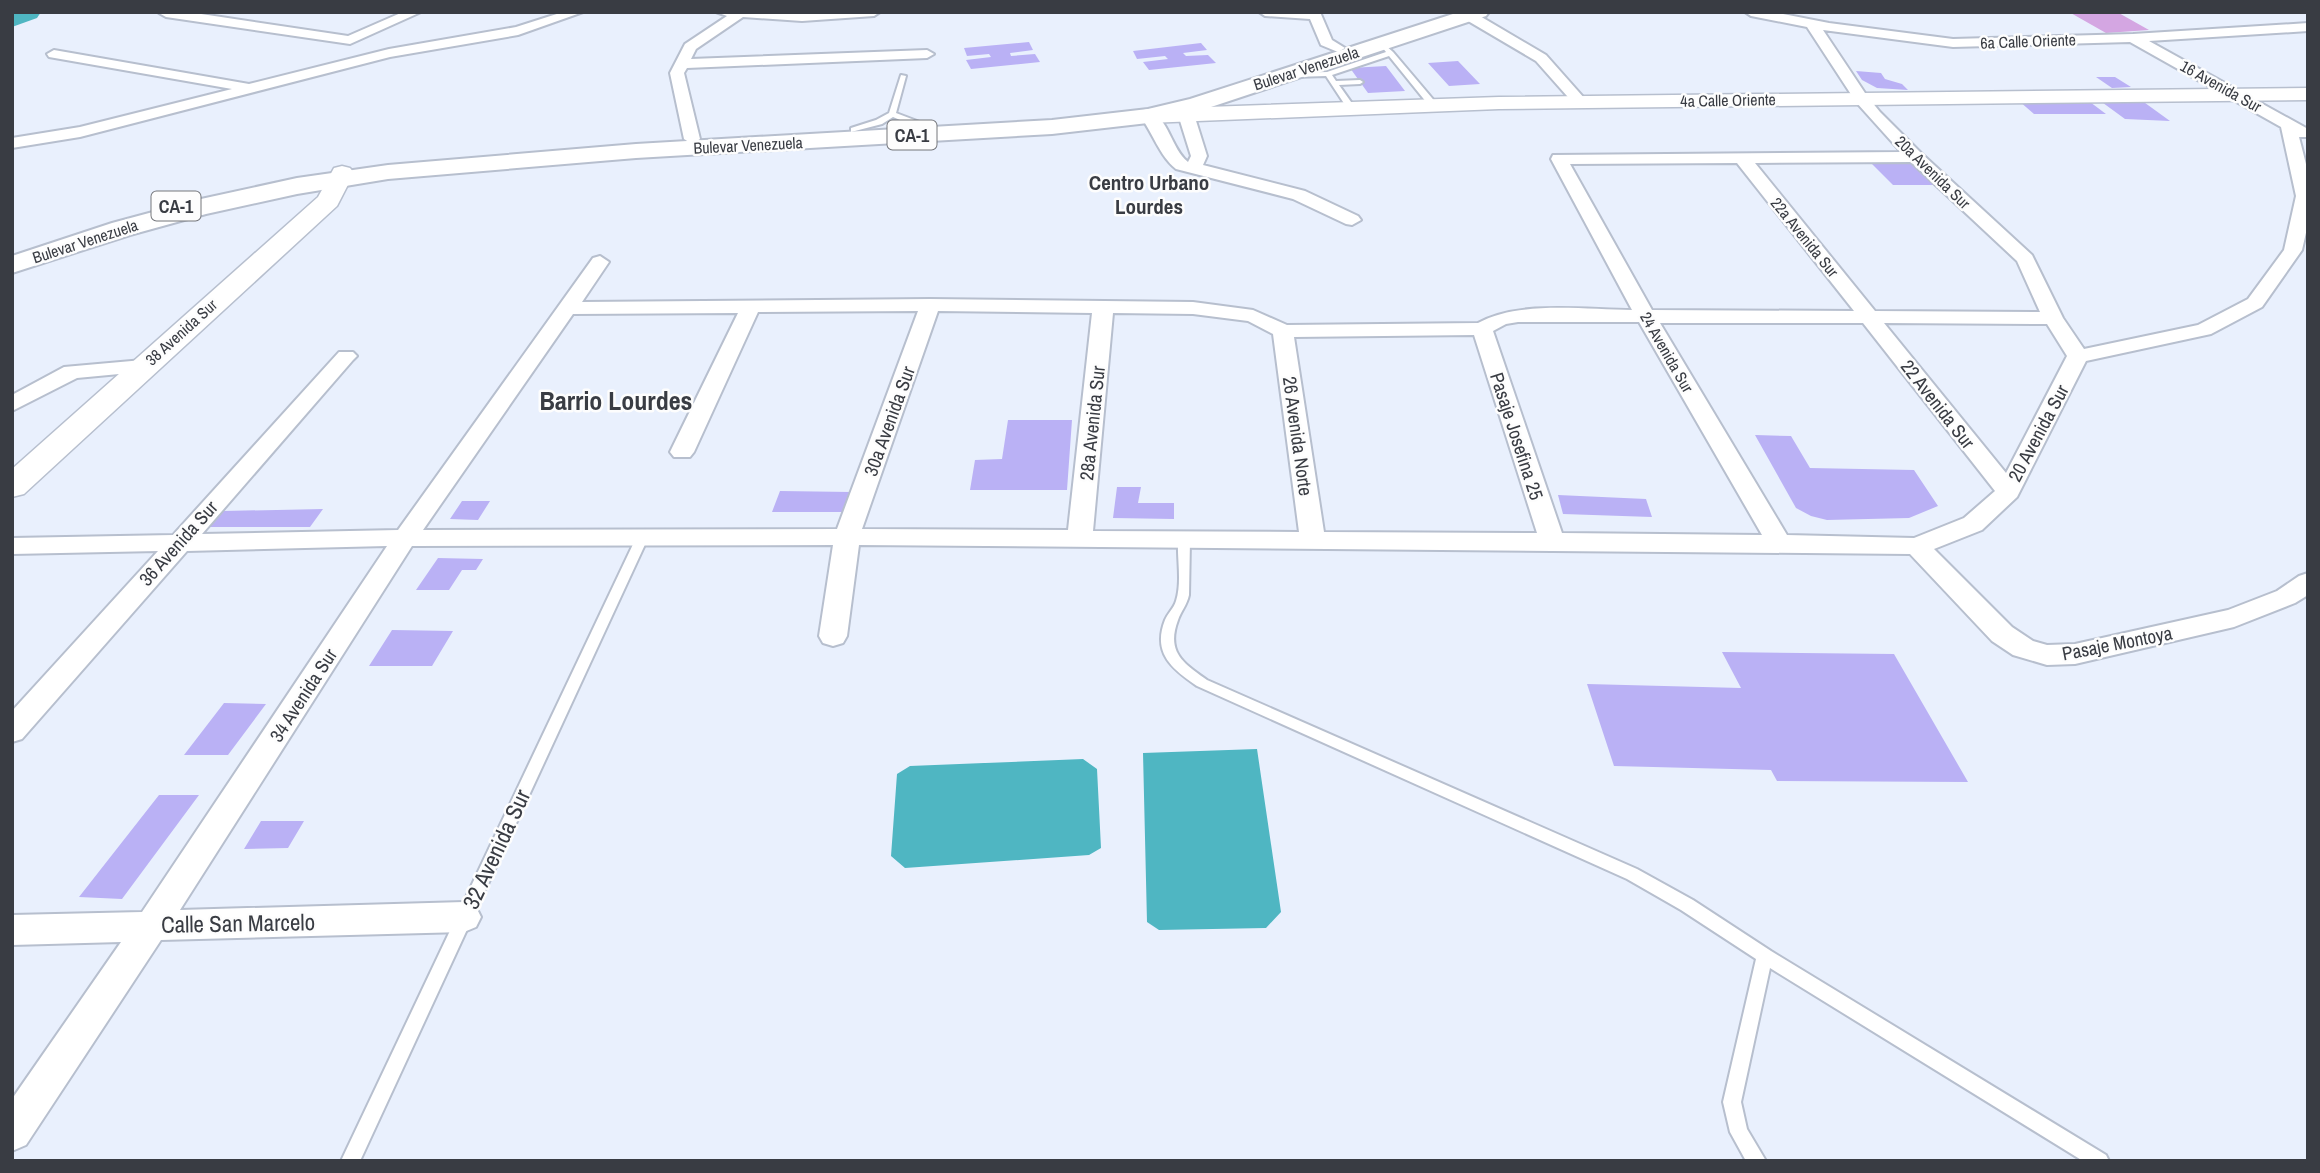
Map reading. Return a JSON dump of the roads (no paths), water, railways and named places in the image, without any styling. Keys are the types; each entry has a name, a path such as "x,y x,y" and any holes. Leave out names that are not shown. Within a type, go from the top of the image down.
{"highway":[{"name":"Bulevar Venezuela","path":"12,254 148,213 279,181 407,162 526,150 922,126 1149,106 1185,112 1287,75 1386,48 1467,13"},
{"name":"Bulevar Venezuela","path":"12,265 168,216 342,176 483,162 1052,127 1149,106 1338,48 1467,13"},
{"path":"279,181 342,176 407,162"}],"street":[{"path":"169,12 166,13 351,40 415,12"},
{"path":"12,144 80,132 382,55 518,31 577,12"},
{"path":"722,12 738,15 802,16 874,12"},
{"path":"1265,12 1314,14 1326,42 1338,48"},
{"name":"6a Calle Oriente","path":"1751,12 1812,24 1947,43 2133,38 2308,27"},
{"path":"1467,13 1541,58 1580,102"},
{"path":"526,14 559,18"},
{"path":"692,139 677,73 690,47 738,15"},
{"name":"20a Avenida Sur","path":"1812,24 1861,99 1915,157 2025,259 2053,318"},
{"name":"16 Avenida Sur","path":"2133,38 2308,135"},
{"path":"54,54 251,88"},
{"path":"681,64 927,54"},
{"name":"4a Calle Oriente","path":"1185,112 1580,102 2308,94"},
{"path":"1149,106 1169,154 1176,161 1193,169 1289,191 1352,220"},
{"path":"1185,112 1199,156 1193,169"},
{"path":"568,308 930,305 1202,308 1253,316 1283,331 1482,329 1500,319 1518,316 1646,314 2053,318 2078,356 2204,330 2255,303 2293,250 2305,197 2288,124"},
{"path":"1742,158 1915,157"},
{"name":"24 Avenida Sur","path":"1742,158 1559,159 1779,543"},
{"name":"22a Avenida Sur","path":"1742,158 1868,316"},
{"name":"38 Avenida Sur","path":"12,487 328,201 342,176"},
{"name":"34 Avenida Sur","path":"12,1132 152,925 405,538 600,262"},
{"path":"682,452 752,305"},
{"name":"30a Avenida Sur","path":"834,636 847,537 930,305"},
{"name":"28a Avenida Sur","path":"1080,538 1103,308"},
{"name":"22 Avenida Sur","path":"1868,316 2008,492"},
{"name":"Pasaje Josefina 25","path":"1482,329 1552,542"},
{"name":"26 Avenida Norte","path":"1283,331 1313,541"},
{"name":"36 Avenida Sur","path":"12,731 346,356"},
{"name":"20 Avenida Sur","path":"1917,546 1973,524 2008,492 2078,356"},
{"path":"12,404 72,372 143,366"},
{"path":"12,546 405,538 847,537 1917,546"},
{"name":"Pasaje Montoya","path":"1917,546 2002,634 2023,648 2047,655 2076,654 2208,625 2286,597 2308,582"},
{"name":"Calle San Marcelo","path":"12,930 464,917"}],"lane":[{"path":"1287,75 1328,75 1386,48 1434,106"},
{"path":"1328,75 1352,109"},
{"path":"854,130 879,122 892,114 904,76"},
{"path":"1396,79 1412,78"},
{"path":"1334,83 1360,82"},
{"path":"892,114 922,126"},
{"name":"32 Avenida Sur","path":"350,1161 642,538"},
{"path":"1184,540 1182,601 1172,619 1167,639 1168,651 1175,664 1202,683 1632,874 1687,905 1765,956 2100,1161"},
{"path":"1757,1161 1738,1132 1732,1102 1765,956"}],"water":[{"path":"1257,749 1281,912 1266,928 1159,930 1147,922 1143,753"},
{"path":"1083,759 1097,769 1101,848 1089,855 905,868 891,856 897,774 910,766"}],"waterway":[{"path":"12,18 26,12"}],"district":[{"name":"Centro Urbano Lourdes","path":"1149,194"},
{"name":"Barrio Lourdes","path":"616,400"}]}
